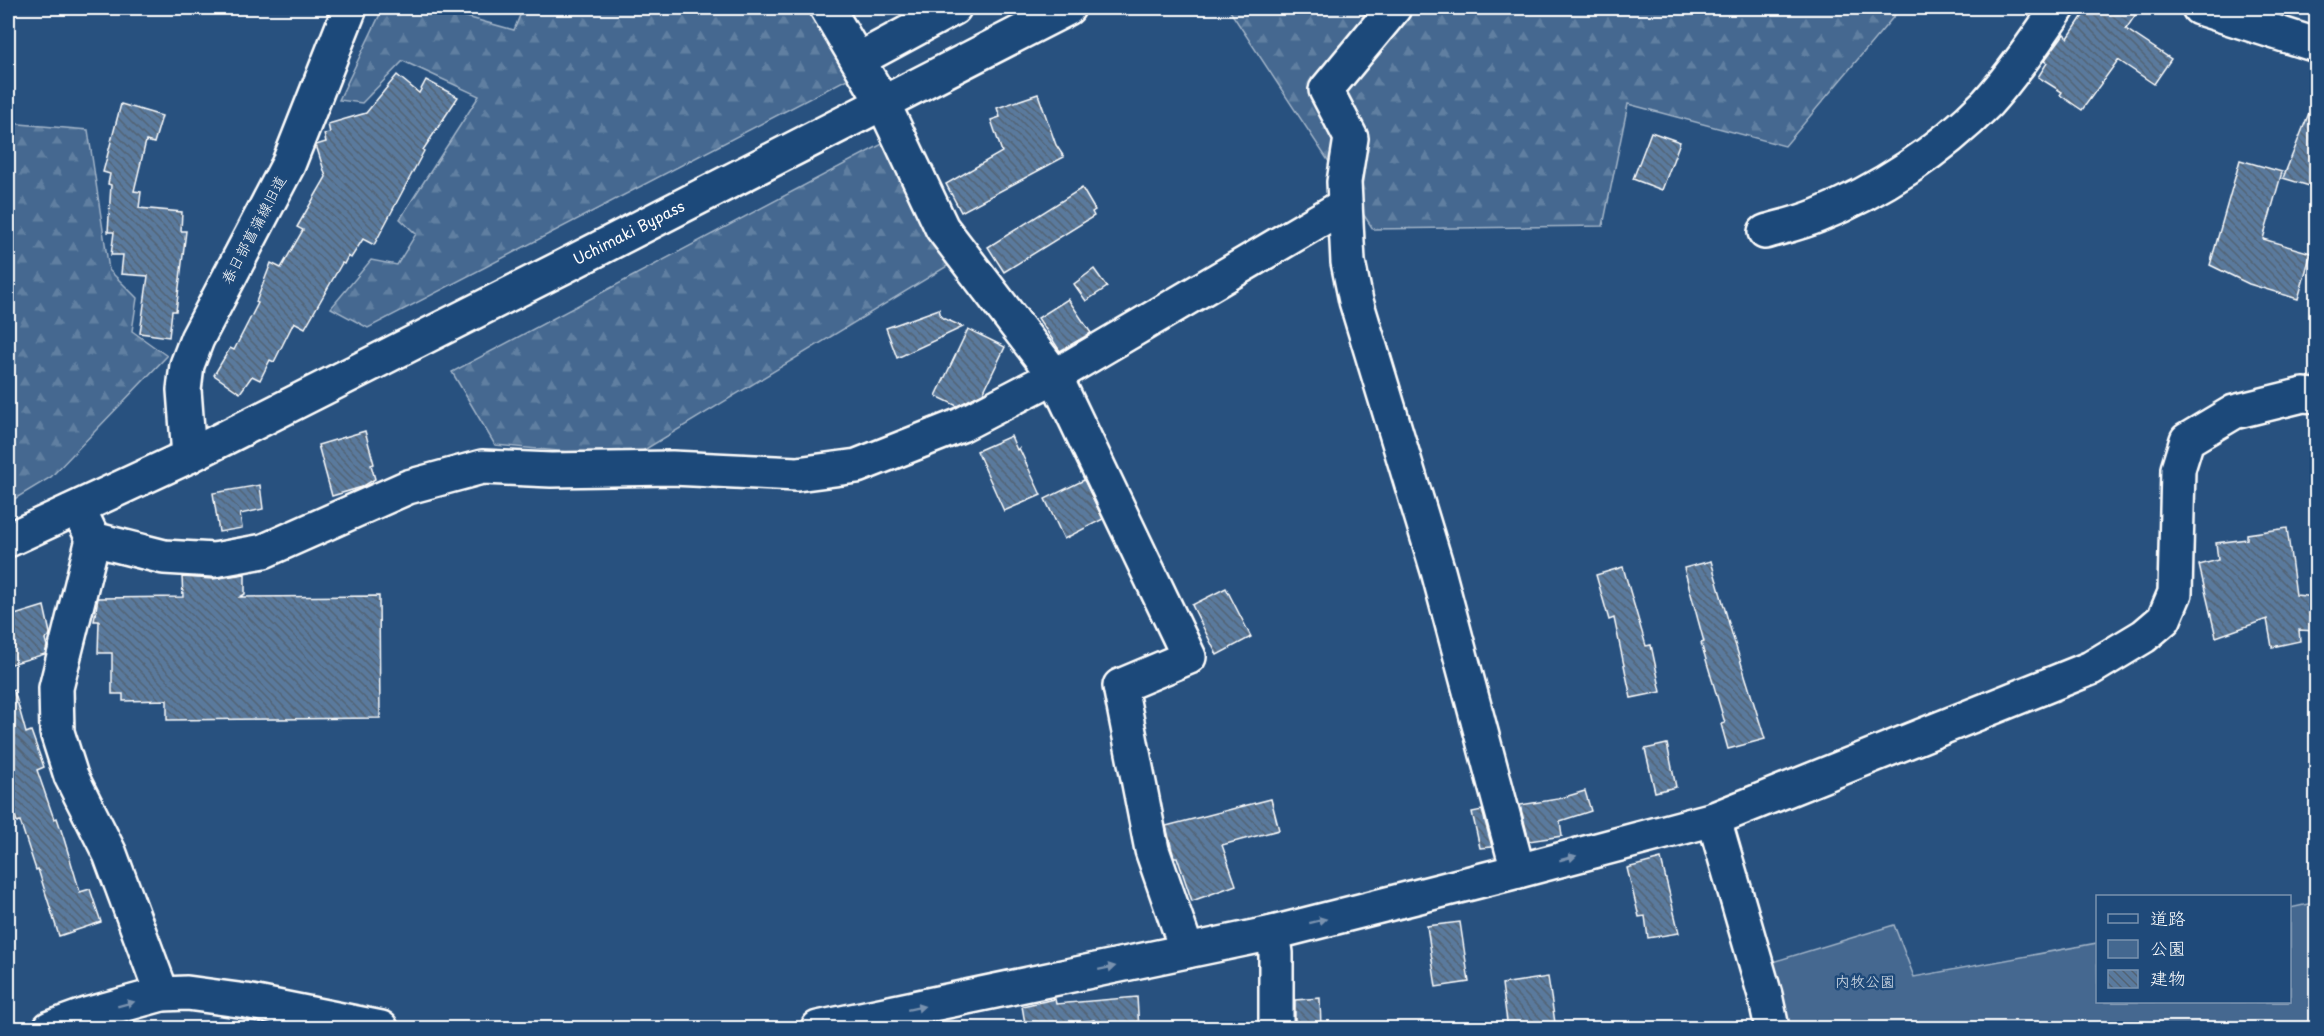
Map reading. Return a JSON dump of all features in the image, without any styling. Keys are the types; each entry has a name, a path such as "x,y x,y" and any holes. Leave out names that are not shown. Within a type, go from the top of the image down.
{"street":[{"name":"春日部菖蒲線旧道","path":"189,456 184,390 187,365 197,339 288,165 350,8"},
{"path":"827,8 883,103 942,228 1054,376 1189,657 1119,686 1152,850 1187,951"},
{"path":"858,60 954,8"},
{"name":"Uchimaki Bypass","path":"8,540 189,456 1068,8"},
{"path":"1394,8 1326,90 1351,138 1344,182 1348,262 1356,301 1437,571 1518,871"},
{"path":"1764,232 1817,216 1886,182 1943,142 1987,102 2058,8"},
{"path":"2199,8 2316,45"},
{"path":"93,539 164,557 214,560 264,551 408,487 444,475 482,467 551,470 672,468 797,474 857,466 961,425 1054,376 1345,205"},
{"path":"818,1029 1273,933 1714,819 2091,668 2144,636 2164,619 2175,593 2178,469 2187,440 2234,412 2303,395 2316,396"},
{"path":"78,508 93,539 56,688 57,732 71,776 110,854 162,994"},
{"path":"1714,819 1766,995 1772,1029"},
{"path":"1273,933 1276,953 1276,1029"},
{"path":"50,1029 86,1015 162,994 188,993 246,1001 381,1029"}],"green space":[{"path":"383,8 434,8 514,30 523,8 813,8 851,77 368,328 331,308 371,260 397,265 416,234 400,219 479,96 403,61 362,103 339,100"},
{"path":"1228,8 1879,8 1895,15 1785,146 1628,104 1603,226 1373,229"},
{"path":"8,123 88,130 109,270 137,298 132,331 167,356 51,477 8,503"},
{"path":"886,142 949,265 631,458 495,445 452,372"},
{"name":"内牧公園","path":"2313,903 2316,940 2316,1028 1772,1028 1756,967 1894,925 1914,977 2096,943 2096,1003 2291,1003 2291,908"}],"building":[{"path":"2088,8 2140,8 2126,29 2171,59 2154,84 2118,60 2082,110 2060,95 2062,92 2038,77 2047,63 2044,61 2064,34 2068,38"},
{"path":"397,75 419,93 426,80 458,97 423,150 374,245 363,239 351,258 348,256 344,264 342,263 305,328 294,322 274,362 270,360 260,380 252,376 240,393 214,375 230,348 234,350 258,303 256,302 271,263 281,268 303,230 297,227 326,177 316,145 326,142 324,134 330,133 328,124 366,113"},
{"path":"1038,94 1056,145 1064,157 961,212 946,184 1002,152 991,120 1000,117 997,108"},
{"path":"2316,98 2316,188 2283,178"},
{"path":"121,104 162,116 154,143 146,141 134,191 141,192 139,208 182,212 181,231 186,231 176,311 172,311 169,337 140,333 148,276 121,274 123,255 111,255 114,232 108,232 110,174 103,172"},
{"path":"1651,132 1680,142 1662,190 1633,179"},
{"path":"2240,160 2282,172 2263,239 2311,253 2298,299 2249,284 2210,265"},
{"path":"1082,188 1095,210 1092,212 1094,216 1004,272 988,247"},
{"path":"1094,269 1107,287 1086,301 1074,284"},
{"path":"1068,299 1091,333 1060,351 1038,318"},
{"path":"939,309 941,317 963,327 897,358 886,328"},
{"path":"968,329 1005,347 983,393 957,406 936,396"},
{"path":"365,431 374,464 371,465 375,479 362,487 332,496 318,445"},
{"path":"1011,436 1041,495 1004,511 977,451"},
{"path":"1084,480 1103,519 1064,539 1045,499"},
{"path":"260,485 263,509 240,514 242,528 219,532 213,493"},
{"path":"2287,528 2296,595 2316,597 2316,631 2299,630 2300,641 2272,647 2267,619 2216,637 2199,565 2218,560 2216,543 2247,539 2247,534"},
{"path":"1711,561 1765,739 1728,749 1721,724 1725,723 1701,643 1704,642 1684,568"},
{"path":"1623,567 1646,646 1651,645 1661,692 1631,698 1614,618 1609,620 1596,575"},
{"path":"245,574 245,594 240,597 379,596 380,718 167,720 167,700 123,701 123,694 112,694 112,653 98,653 99,621 94,621 98,598 183,597 182,577 213,579"},
{"path":"1226,588 1251,637 1217,655 1192,605"},
{"path":"44,606 50,633 45,639 47,646 45,654 8,665 8,617"},
{"path":"14,690 26,733 31,731 44,767 37,770 54,819 57,818 80,892 90,889 101,922 59,936 38,869 36,870 20,821 17,822 8,794 8,691"},
{"path":"1667,744 1676,787 1655,792 1645,749"},
{"path":"1585,791 1591,811 1560,821 1562,836 1529,841 1520,805 1558,799"},
{"path":"1271,799 1279,830 1222,845 1236,885 1192,901 1177,857 1174,857 1166,826"},
{"path":"1482,810 1492,847 1480,848 1472,812"},
{"path":"1661,859 1679,933 1648,938 1645,916 1639,917 1627,868"},
{"path":"1460,922 1469,982 1436,987 1427,926"},
{"path":"1548,977 1556,1029 1508,1029 1502,984"},
{"path":"1137,997 1139,1029 1095,1029 1094,1020 1050,1029 1026,1029 1022,1006 1055,999 1056,1004"},
{"path":"1320,998 1321,1029 1295,1029 1295,1000"}]}
